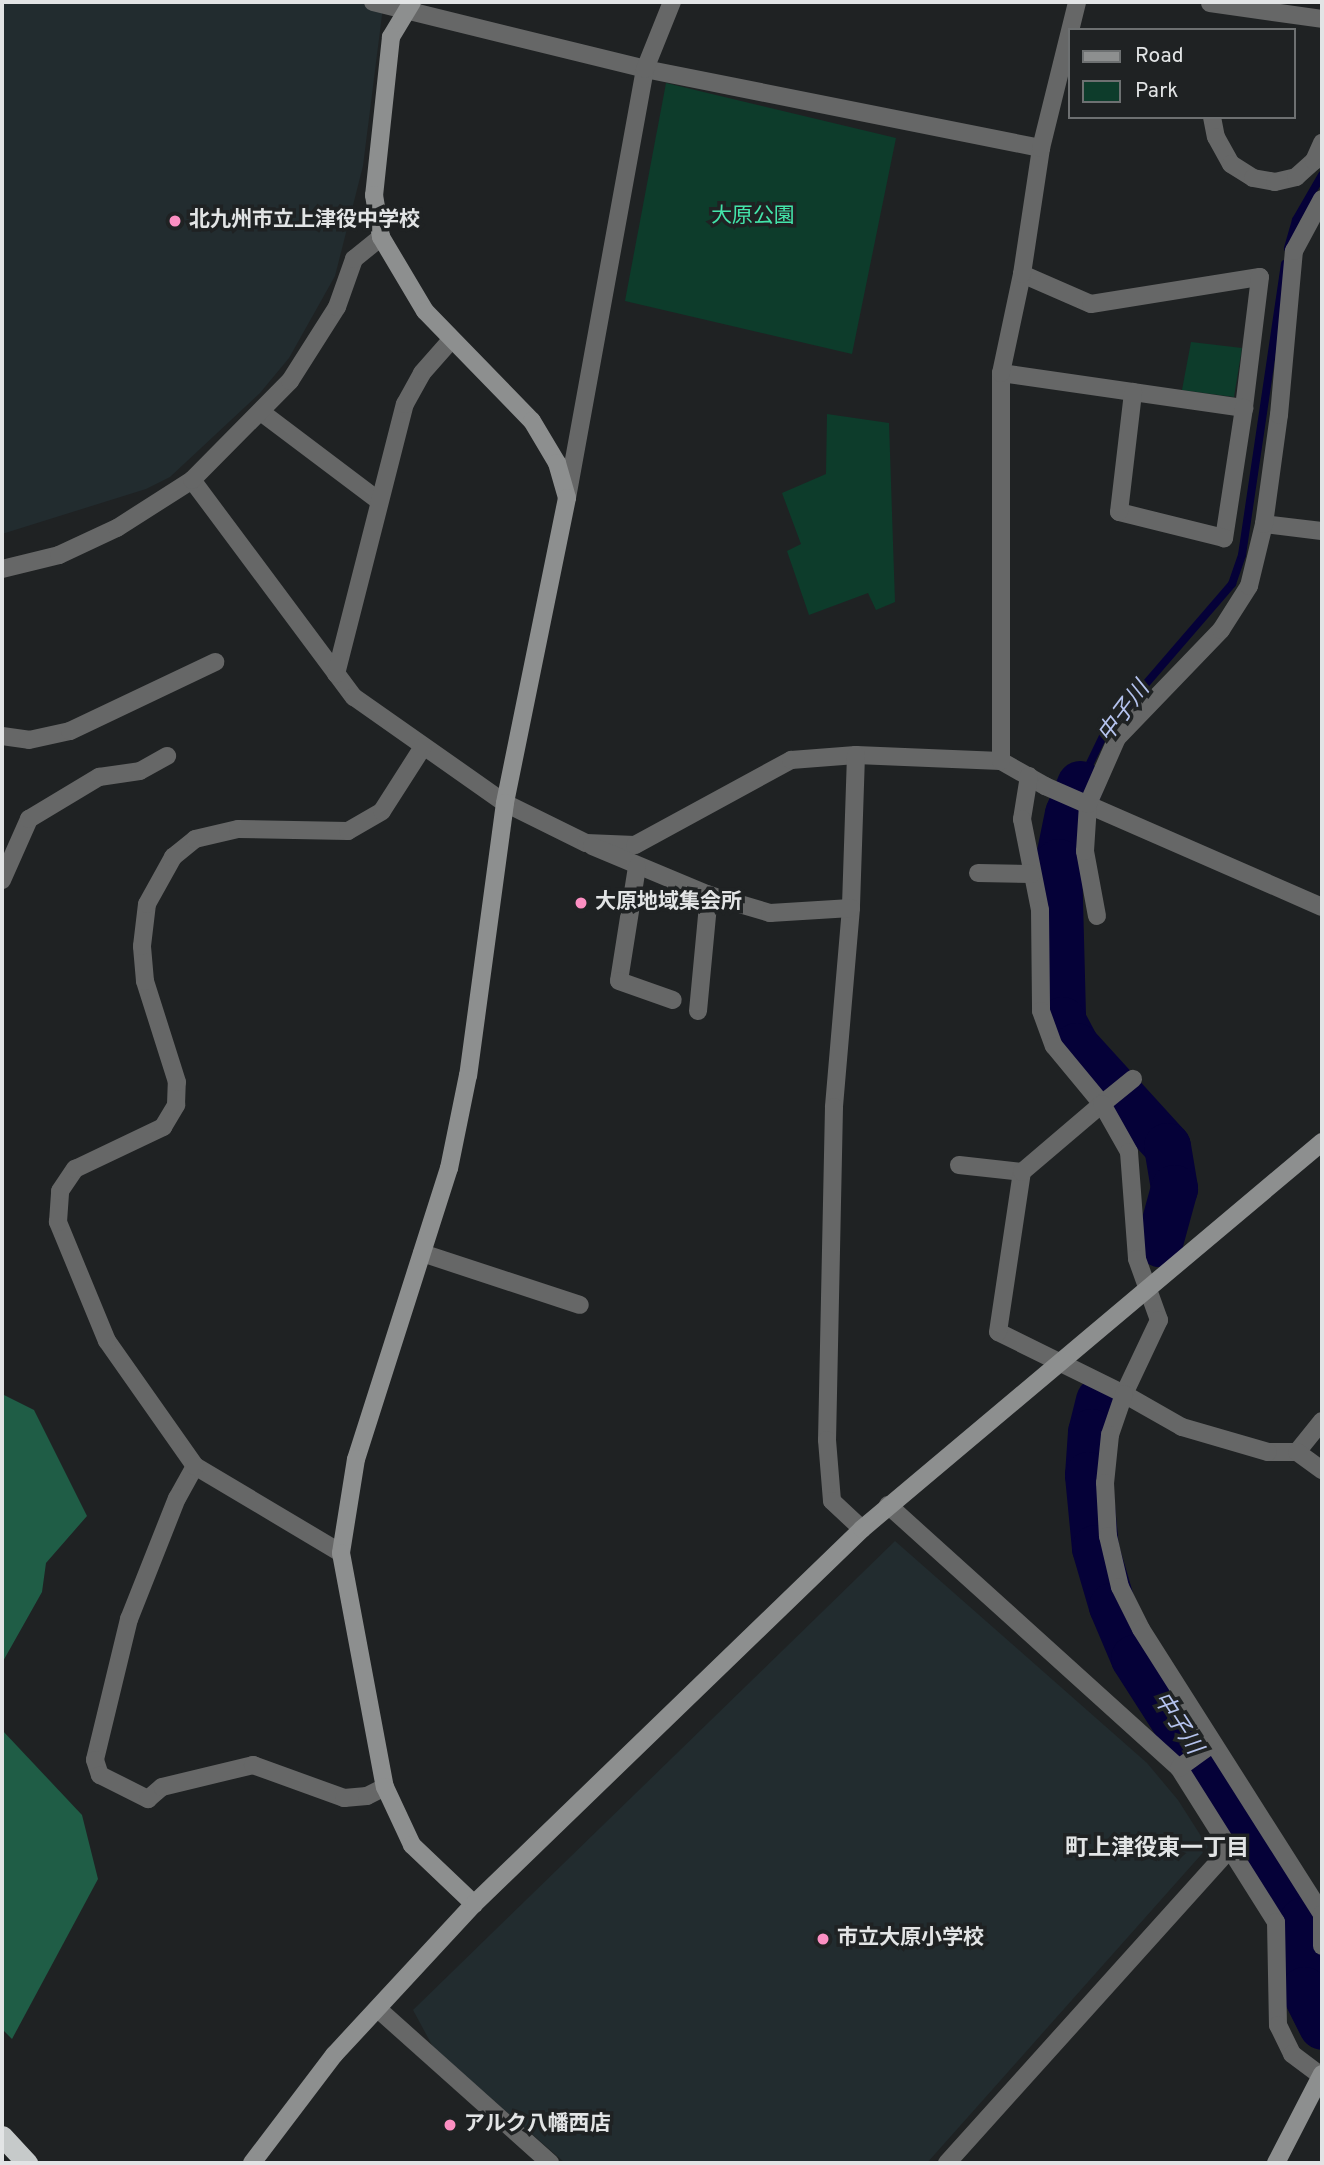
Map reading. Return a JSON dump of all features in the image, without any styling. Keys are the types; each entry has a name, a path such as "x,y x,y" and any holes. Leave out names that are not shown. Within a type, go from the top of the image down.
{"highway":[{"path":"2,2136 27,2163"}],"street":[{"path":"373,2 410,7 645,69 1041,148"},
{"path":"474,1904 412,1845 384,1787 341,1553 356,1459 449,1168 468,1075 505,803 566,498 645,69 672,2"},
{"path":"1071,28 1077,2"},
{"path":"1210,3 1322,19"},
{"path":"410,7 391,37 374,195 381,237 401,276 452,339 532,421 557,464 566,498"},
{"path":"1001,761 1001,373 1022,274 1041,148 1068,38"},
{"path":"1213,119 1231,164 1253,178 1275,182 1296,177 1318,165 1322,143"},
{"path":"1097,916 1085,851 1087,803 1117,738 1221,630 1249,586 1264,524 1294,251 1322,199"},
{"path":"2,569 58,555 117,528 191,480 290,381 337,307 354,259 381,237"},
{"path":"1022,274 1091,304 1260,277 1224,538 1119,512 1133,392"},
{"path":"336,674 405,404 422,373 452,339"},
{"path":"1001,373 1244,408"},
{"path":"261,412 379,501"},
{"path":"191,480 354,697 505,803 637,867 709,895 770,913 850,908"},
{"path":"1264,524 1322,531"},
{"path":"2,736 29,740 70,731 215,662"},
{"path":"341,1553 195,1466 107,1341 58,1222 60,1191 75,1170 163,1128 176,1105 177,1082 145,981 142,946 147,904 173,857 195,839 238,829 348,831 382,811 423,747"},
{"path":"856,755 850,908 834,1107 827,1440 832,1501 862,1529"},
{"path":"586,843 635,845 791,760 856,755 1001,761 1045,786 1322,907"},
{"path":"2,880 29,819 99,777 140,771 167,756"},
{"path":"1029,776 1022,819 1040,910 1041,1011 1054,1046 1103,1103 1129,1152 1137,1259 1146,1291 1159,1320 1124,1394 1110,1435 1105,1483 1108,1536 1120,1587 1212,1744 1322,1914 1322,1946"},
{"path":"637,867 620,981 673,1000"},
{"path":"978,873 1032,874"},
{"path":"698,1011 709,895"},
{"path":"1132,1079 1022,1172 998,1332 1124,1394 1182,1427 1268,1452 1297,1452 1322,1470"},
{"path":"252,2163 334,2055 474,1904 862,1529 1057,1361 1146,1291 1322,1142"},
{"path":"959,1165 1022,1172"},
{"path":"422,1253 580,1305"},
{"path":"1297,1452 1322,1421"},
{"path":"195,1466 177,1499 129,1619 95,1760 100,1775 148,1799 162,1787 253,1765 344,1798 367,1796 384,1787"},
{"path":"888,1505 1180,1767 1276,1923 1278,2025 1292,2054 1322,2075 1279,2162"},
{"path":"1180,1767 1212,1744"},
{"path":"947,2163 1230,1849"},
{"path":"378,2009 550,2163"}],"shaded area":[{"name":"北九州市立上津役中学校","path":"2,2 362,2 383,7 363,166 335,276 289,358 260,393 170,477 146,489 2,534"},
{"path":"895,1541 1147,1763 1178,1800 1208,1847 927,2163 565,2163 433,2047 413,2010"}],"green space":[{"name":"大原公園","path":"666,83 896,138 852,354 625,301"},
{"path":"1191,342 1242,348 1234,397 1182,390"},
{"path":"827,414 889,423 895,602 876,610 868,593 809,615 787,551 801,544 782,493 826,474"},
{"path":"2,1394 34,1410 87,1516 46,1563 42,1592 2,1663"},
{"path":"2,1730 82,1815 98,1879 12,2039 2,2029"}],"waterway":[{"name":"中子川","path":"1288,248 1296,220 1322,175"},
{"name":"中子川","path":"1080,784 1106,730 1232,584 1242,555 1285,264"},
{"name":"中子川","path":"1080,784 1068,813 1058,862 1062,1020 1076,1046 1167,1146 1174,1188 1159,1243"},
{"name":"中子川","path":"1099,1400 1091,1432 1088,1475 1095,1548 1112,1606 1134,1658 1302,1921 1304,1990 1322,2026"}],"place":[{"name":"北九州市立上津役中学校","path":"175,221"},
{"name":"大原地域集会所","path":"581,903"},
{"name":"市立大原小学校","path":"823,1939"},
{"name":"アルク八幡西店","path":"450,2125"}],"district":[{"name":"町上津役東一丁目","path":"1157,1850"}]}
